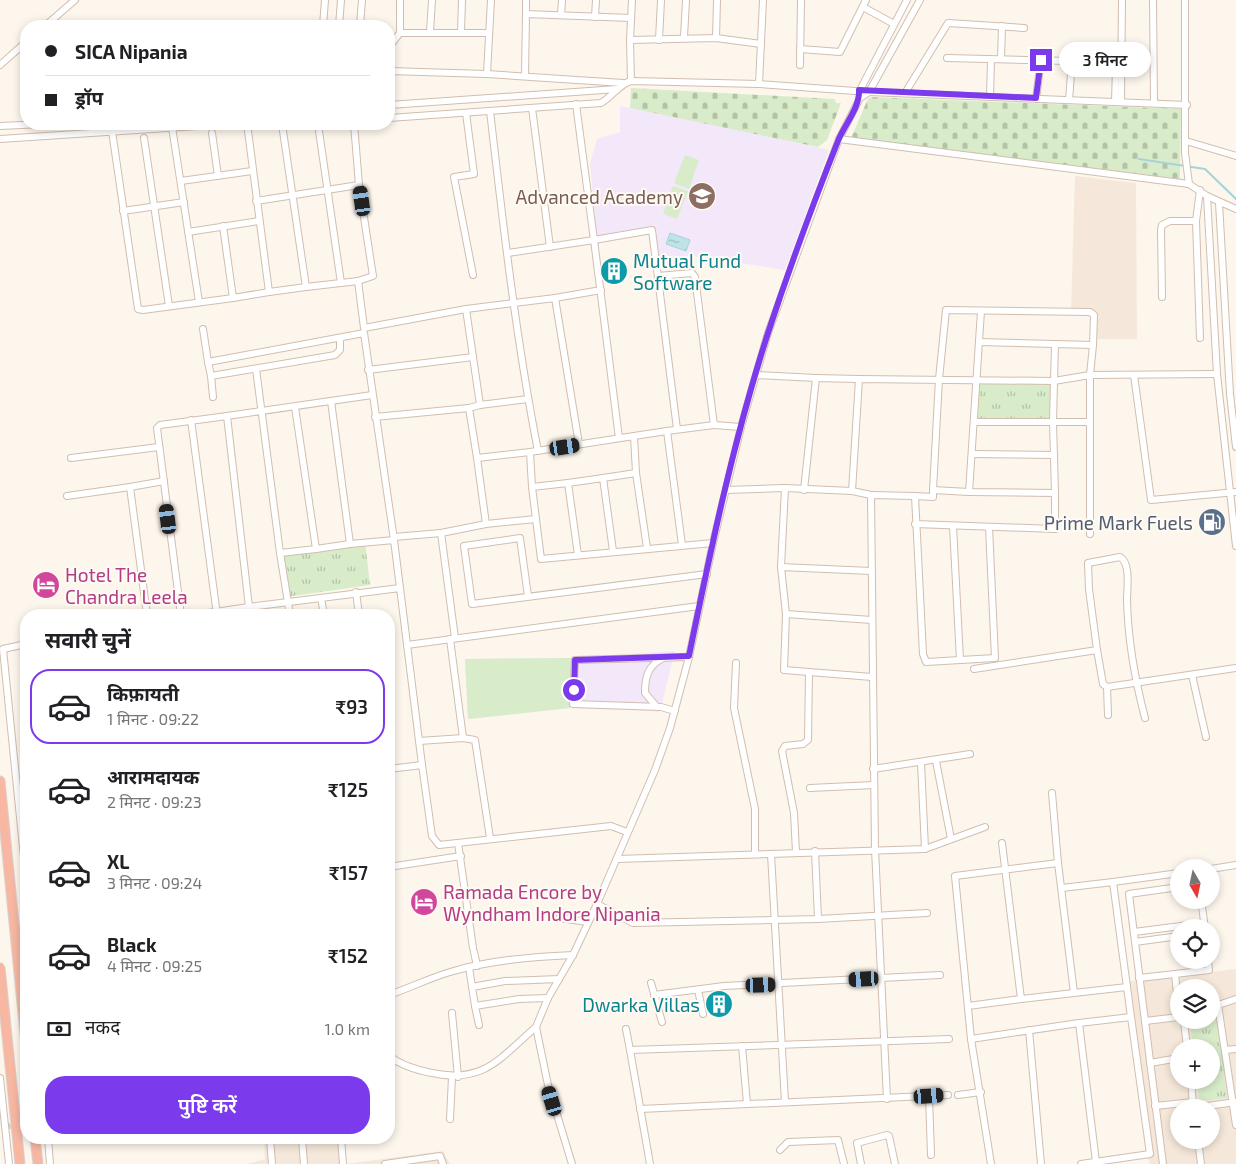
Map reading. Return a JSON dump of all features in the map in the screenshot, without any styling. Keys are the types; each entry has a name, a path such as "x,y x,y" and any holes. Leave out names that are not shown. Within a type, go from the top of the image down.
{"highway":[{"path":"0,781 20,979"},
{"path":"0,967 20,1164"},
{"path":"36,1144 38,1164"}],"street":[{"path":"52,20 75,0"},
{"path":"323,20 325,0"},
{"path":"339,20 341,0"},
{"path":"360,20 362,0"},
{"path":"395,39 400,33 400,0"},
{"path":"430,32 432,0"},
{"path":"461,32 462,0"},
{"path":"487,74 491,0"},
{"path":"525,76 526,0"},
{"path":"561,15 562,0"},
{"path":"595,17 596,0"},
{"path":"395,118 601,103 627,82 632,0"},
{"path":"659,40 661,0"},
{"path":"684,37 686,0"},
{"path":"716,38 717,0"},
{"path":"759,84 762,0"},
{"path":"800,65 802,0"},
{"path":"800,49 840,52 866,0"},
{"path":"860,98 859,90 907,0"},
{"path":"395,1059 413,1069 455,1077 477,1073 500,1059 536,1027 548,998 573,955 655,770 675,711 741,427 768,333 838,139 860,98 868,92 920,0"},
{"path":"1118,102 1122,0"},
{"path":"1153,0 1154,103"},
{"path":"1186,0 1187,105 1185,153 1189,180"},
{"path":"863,7 894,24"},
{"path":"526,14 631,18"},
{"path":"905,93 948,23 1024,28"},
{"path":"1001,59 1002,26"},
{"path":"400,33 489,33"},
{"path":"630,40 659,40 684,37 716,38 761,44"},
{"path":"0,65 20,47"},
{"path":"947,58 1114,64 1118,102"},
{"path":"990,97 991,60"},
{"path":"1036,98 1041,60"},
{"path":"1069,100 1072,61"},
{"path":"395,72 487,74 627,82 759,84 868,92 1187,105"},
{"path":"395,105 618,90"},
{"path":"576,104 619,438"},
{"path":"532,108 550,247"},
{"path":"490,111 528,399 538,451"},
{"path":"466,113 474,174 454,177 473,275"},
{"path":"0,126 20,125"},
{"path":"0,139 127,130"},
{"path":"172,130 200,302"},
{"path":"319,130 341,283"},
{"path":"112,131 138,308 143,310 372,278 355,130"},
{"path":"248,131 269,292"},
{"path":"283,131 306,287"},
{"path":"212,134 218,176"},
{"path":"144,138 169,306"},
{"path":"838,139 1189,180 1207,196 1236,209"},
{"path":"1186,141 1236,156"},
{"path":"181,181 252,171"},
{"path":"256,201 360,185"},
{"path":"1200,190 1196,221 1200,338"},
{"path":"1207,196 1217,374 1232,492 1236,546"},
{"path":"123,211 184,202"},
{"path":"1219,203 1236,447"},
{"path":"188,232 259,221"},
{"path":"1162,297 1160,230 1162,225 1170,222 1196,221"},
{"path":"222,226 233,298"},
{"path":"508,253 652,230 677,429"},
{"path":"658,276 692,273 695,277 714,425"},
{"path":"358,281 368,370 394,538 422,765 435,842 439,845 611,826 627,832"},
{"path":"208,362 340,338 466,309 515,304 601,290"},
{"path":"555,298 579,444"},
{"path":"466,309 480,405"},
{"path":"726,490 785,488 871,495 933,497 939,379 946,310 1090,312 1094,315 1090,375 1090,534"},
{"path":"969,492 981,311"},
{"path":"203,329 213,397"},
{"path":"211,376 335,356 340,350 340,338"},
{"path":"979,342 1093,345"},
{"path":"915,524 1055,528 1054,345"},
{"path":"368,370 473,357"},
{"path":"256,368 289,609"},
{"path":"756,375 859,379 1054,381 1090,375 1217,374"},
{"path":"1134,375 1151,500 1232,492"},
{"path":"804,490 816,378"},
{"path":"852,492 859,379"},
{"path":"1219,396 1233,394"},
{"path":"180,609 157,428 160,425 191,420 261,412 372,395"},
{"path":"375,417 469,408 528,399"},
{"path":"331,401 350,544"},
{"path":"295,406 316,549"},
{"path":"469,408 486,524"},
{"path":"226,416 249,607"},
{"path":"191,420 215,609"},
{"path":"975,422 1090,422"},
{"path":"477,458 538,451 677,429 714,425 741,427"},
{"path":"667,431 682,545"},
{"path":"634,436 636,473 647,548"},
{"path":"71,458 159,447"},
{"path":"530,452 532,487 541,559 713,543"},
{"path":"972,454 1054,455"},
{"path":"532,487 636,473"},
{"path":"603,478 613,551"},
{"path":"67,496 164,480"},
{"path":"568,483 578,555"},
{"path":"130,487 146,609"},
{"path":"785,488 781,567 786,614 784,670 872,677"},
{"path":"933,490 1055,493"},
{"path":"871,495 875,849 887,1099"},
{"path":"915,496 923,654 926,662 995,658 989,527"},
{"path":"280,553 441,533 486,524 536,519"},
{"path":"953,526 960,660"},
{"path":"441,533 463,738"},
{"path":"528,596 520,538 464,546 472,604 707,574"},
{"path":"1108,716 1107,687 1103,684 1097,650 1089,589 1088,563 1120,557 1126,563 1128,610 1136,684 1145,718"},
{"path":"781,567 872,571"},
{"path":"238,609 356,592 400,588"},
{"path":"356,592 358,609"},
{"path":"322,598 323,609"},
{"path":"407,645 700,606"},
{"path":"786,614 872,620"},
{"path":"20,645 3,649 20,809"},
{"path":"974,669 1097,650"},
{"path":"656,707 645,693 645,682 647,672 653,664 666,656"},
{"path":"675,711 656,707 573,704 575,660 689,656"},
{"path":"736,663 734,708 754,809 755,854"},
{"path":"1107,687 1236,668"},
{"path":"796,852 794,813 782,751 785,746 803,744 808,740 809,672"},
{"path":"1192,675 1206,737"},
{"path":"420,741 472,739 477,746 490,838"},
{"path":"873,769 936,761 970,754"},
{"path":"936,761 951,839"},
{"path":"921,763 925,849"},
{"path":"395,768 422,765"},
{"path":"810,788 874,785"},
{"path":"1052,793 1058,863 1074,993"},
{"path":"617,859 875,849 925,849 985,827"},
{"path":"458,843 477,966"},
{"path":"1002,843 1021,999"},
{"path":"815,851 818,918"},
{"path":"771,854 780,984 785,1102"},
{"path":"395,866 461,856"},
{"path":"991,1164 972,1039 955,876 1058,863"},
{"path":"1220,868 1236,865"},
{"path":"1062,888 1170,874"},
{"path":"1081,1164 1150,1154 1113,882"},
{"path":"1162,1164 1129,894 1170,889"},
{"path":"597,904 633,923 775,920 927,913"},
{"path":"559,918 588,922"},
{"path":"1134,932 1170,928"},
{"path":"1135,942 1170,937"},
{"path":"395,993 450,972 469,967 518,958 573,955"},
{"path":"469,967 479,1025"},
{"path":"1140,978 1209,969"},
{"path":"1175,974 1175,979"},
{"path":"654,995 724,986 940,975"},
{"path":"472,987 505,982 559,979"},
{"path":"652,983 662,1022"},
{"path":"968,1006 1127,987"},
{"path":"698,990 703,1014"},
{"path":"475,1006 519,999 548,998"},
{"path":"1236,1000 1222,1002 1218,1005 1235,1102 1236,1124"},
{"path":"450,1119 455,1077 452,1013"},
{"path":"972,1039 1131,1017"},
{"path":"1145,1021 1170,1017"},
{"path":"1079,1023 1096,1162"},
{"path":"536,1027 548,1085 572,1164"},
{"path":"626,1028 650,1164"},
{"path":"1029,1030 1041,1164"},
{"path":"630,1050 782,1043 949,1039"},
{"path":"742,1046 747,1104"},
{"path":"1225,1050 1236,1048"},
{"path":"1150,1063 1170,1060"},
{"path":"0,1078 2,1127 8,1164"},
{"path":"958,1095 981,1092"},
{"path":"640,1109 948,1095"},
{"path":"929,1096 931,1155"},
{"path":"1220,1103 1235,1102"},
{"path":"1155,1106 1170,1106"},
{"path":"861,1164 857,1143 887,1135 889,1136 895,1164"},
{"path":"780,1150 788,1142 838,1140 844,1164"},
{"path":"48,1144 50,1164"},
{"path":"270,1144 272,1164"},
{"path":"302,1144 304,1164"},
{"path":"341,1144 343,1164"},
{"path":"1199,1149 1201,1164"},
{"path":"385,1164 440,1156 443,1164"}],"shaded area":[{"name":"Advanced Academy","path":"620,106 694,120 829,150 785,270 691,256 660,260 654,230 597,239 590,163 597,139 620,132"},
{"path":"1075,176 1136,183 1137,339 1094,339 1096,312 1071,311"},
{"path":"675,651 660,711 570,708 468,719 465,659 572,658"},
{"path":"1236,969 1236,1164 1150,1164 1146,1154 1125,982"},
{"path":"264,1144 343,1144 345,1164 247,1164 265,1159"},
{"path":"443,1151 450,1164 345,1164"}],"green space":[{"path":"631,88 835,99 836,103 841,103 827,140 818,147 630,108"},
{"path":"871,97 1181,109 1180,179 851,138 868,99"},
{"path":"685,155 699,160 689,189 674,183"},
{"path":"673,186 688,191 677,219 663,214"},
{"path":"978,377 1050,379 1050,418 976,418"},
{"path":"365,542 370,585 286,597 279,552"},
{"path":"572,658 570,708 468,719 465,659"},
{"path":"1191,1029 1219,1029 1220,1039 1192,1039"},
{"path":"1220,1041 1227,1098 1199,1099 1198,1089 1220,1089"}],"water":[{"path":"670,233 690,240 686,251 666,244"}],"waterway":[{"path":"1139,159 1205,169 1236,199"}],"tunnel":[{"path":"5,1127 20,1124"}],"place":[{"name":"Advanced Academy","path":"702,196"},
{"name":"Mutual Fund Software","path":"614,271"},
{"name":"Prime Mark Fuels","path":"1212,522"},
{"name":"Hotel The Chandra Leela","path":"46,585"},
{"name":"Ramada Encore by Wyndham Indore Nipania","path":"424,902"},
{"name":"Dwarka Villas","path":"719,1004"}],"route":[{"path":"574,690 575,660 689,656 713,543 741,427 768,333 838,139 860,98 859,90 868,92 1036,98 1041,60"}]}
